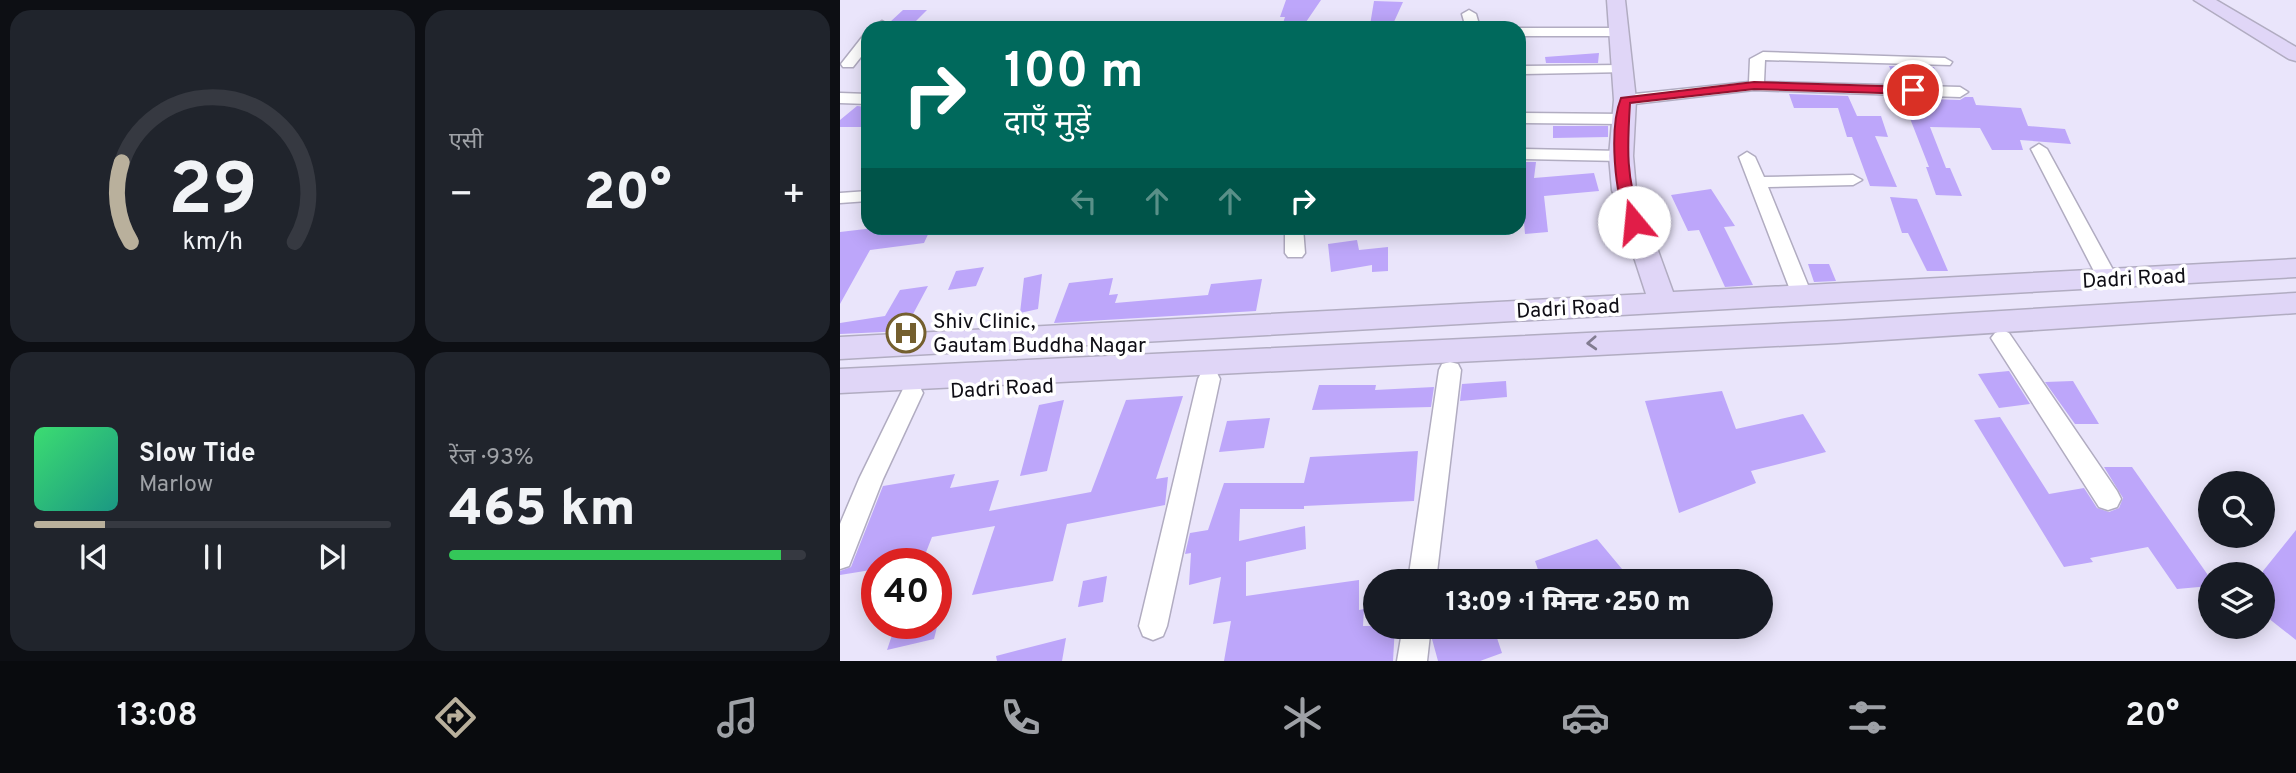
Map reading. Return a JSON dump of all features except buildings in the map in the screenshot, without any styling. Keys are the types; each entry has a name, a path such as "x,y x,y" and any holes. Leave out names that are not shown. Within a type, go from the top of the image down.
{"street":[{"path":"1616,0 1624,110 1621,156 1624,190 1663,303"},
{"path":"2203,0 2296,55"},
{"path":"2226,0 2296,41"},
{"path":"1526,32 1618,32"},
{"path":"844,66 861,47"},
{"path":"1754,86 1757,82 1757,59 1763,56 1945,62"},
{"path":"844,66 861,60"},
{"path":"1526,70 1622,69"},
{"path":"1526,117 1624,110 1754,86 1960,92"},
{"path":"840,98 861,99"},
{"path":"2039,149 2108,279"},
{"path":"1526,154 1621,156"},
{"path":"1747,157 1802,295"},
{"path":"1756,183 1853,180"},
{"path":"840,198 861,196"},
{"path":"1294,235 1295,253"},
{"name":"Dadri Road","path":"840,348 2296,268"},
{"path":"840,360 2296,282"},
{"path":"840,381 1837,332 2296,303"},
{"name":"Dadri Road","path":"840,395 1809,353 2003,338 2296,322"},
{"path":"2003,338 2108,499"},
{"path":"1424,569 1450,370"},
{"path":"1153,626 1209,379"},
{"path":"840,557 871,479 912,393"},
{"path":"1412,661 1415,639"}],"place":[{"name":"Shiv Clinic, Gautam Buddha Nagar","path":"906,333"}],"route":[{"path":"1634,222 1624,190 1621,156 1625,100 1754,86 1913,90"}]}
